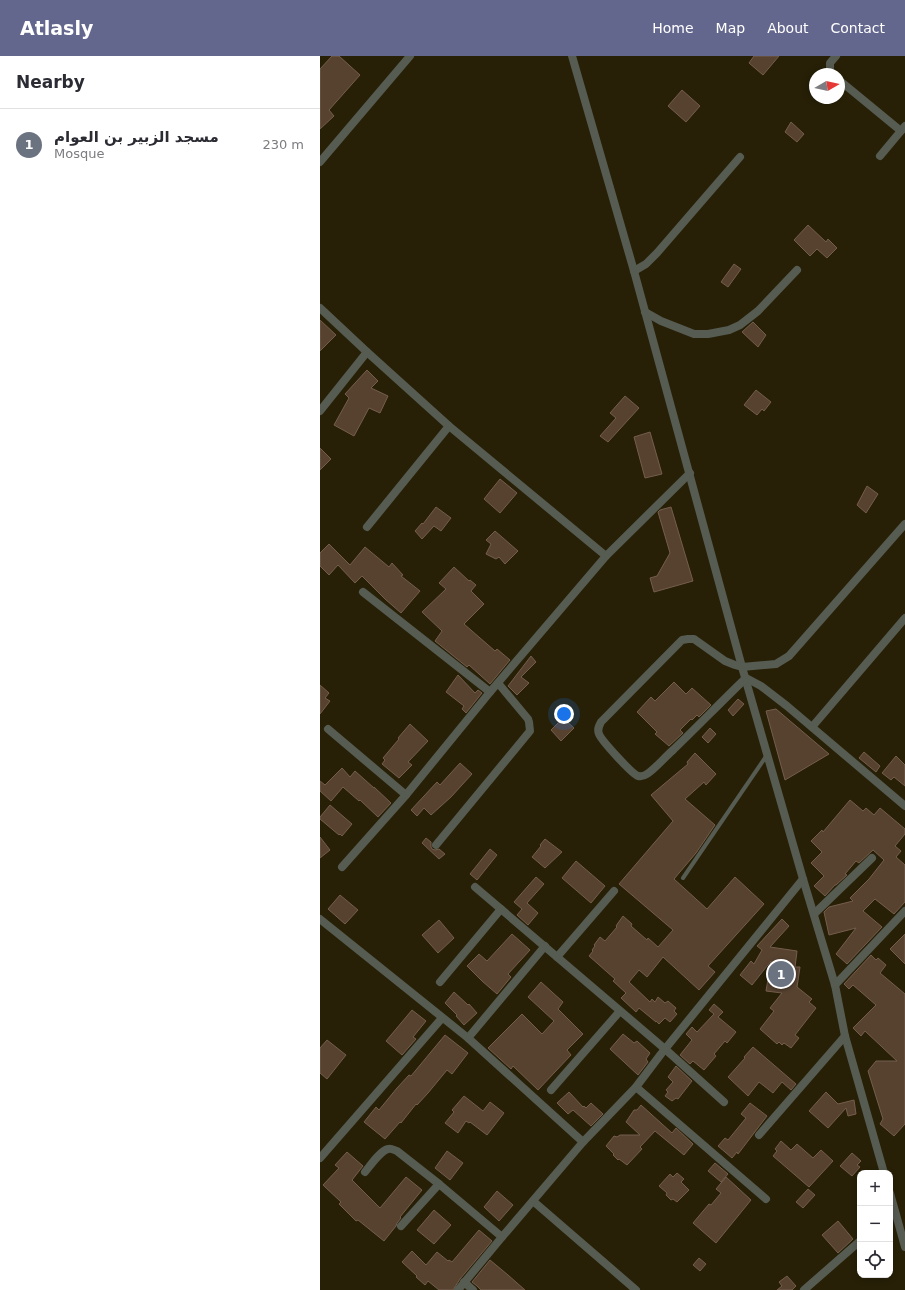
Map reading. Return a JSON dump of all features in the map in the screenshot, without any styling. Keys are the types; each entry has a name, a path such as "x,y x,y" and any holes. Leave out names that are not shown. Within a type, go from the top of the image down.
{"street":[{"path":"320,162 410,56"},
{"path":"572,56 690,473 742,667 803,880 835,985 845,1036 883,1170"},
{"path":"830,68 830,63 836,56"},
{"path":"845,84 903,128 880,156"},
{"path":"634,272 646,264 657,253 740,156"},
{"path":"645,312 678,329 694,334 708,334 729,330 740,325 758,311 797,270"},
{"path":"320,308 449,426 606,556"},
{"path":"320,411 367,352"},
{"path":"367,527 449,426"},
{"path":"342,867 406,795 490,692 606,556 690,473"},
{"path":"746,678 649,773 643,776 637,775 630,770 599,734 599,726 601,722 682,640 694,639 726,661 742,667 776,664 789,656 905,524"},
{"path":"363,592 490,692"},
{"path":"812,727 905,618"},
{"path":"746,678 773,695 905,806"},
{"path":"436,845 530,731 528,719 498,683"},
{"path":"328,729 406,795"},
{"path":"814,914 872,858"},
{"path":"458,1290 583,1142 636,1086 803,880"},
{"path":"475,887 665,1049 724,1102"},
{"path":"557,956 614,890"},
{"path":"440,982 501,909"},
{"path":"835,985 905,911"},
{"path":"320,919 468,1038 583,1142"},
{"path":"468,1038 544,946"},
{"path":"551,1090 620,1011"},
{"path":"320,1158 442,1018"},
{"path":"759,1135 845,1036"},
{"path":"636,1086 766,1199"},
{"path":"364,1172 383,1151 391,1149 397,1151 502,1237"},
{"path":"401,1226 439,1184"},
{"path":"533,1201 636,1290"},
{"path":"893,1216 905,1247"},
{"path":"804,1290 859,1242"},
{"path":"464,1282 473,1290"}],"lane":[{"path":"683,878 767,754"}],"building":[{"path":"332,56 339,56 360,75 329,110 334,116 320,129 320,69"},
{"path":"754,56 779,56 763,75 749,63"},
{"path":"682,90 700,106 686,122 668,106"},
{"path":"791,122 804,134 797,142 785,132"},
{"path":"808,225 826,242 828,239 837,248 827,258 817,249 810,256 794,240"},
{"path":"734,264 741,269 728,287 721,282"},
{"path":"320,320 336,335 320,351"},
{"path":"753,322 766,335 758,347 742,332"},
{"path":"367,370 378,381 371,388 388,396 380,413 369,408 354,436 334,425 349,398 345,394"},
{"path":"756,390 771,402 764,411 762,409 757,415 744,405"},
{"path":"625,396 639,408 608,442 600,436 616,418 610,413"},
{"path":"650,432 662,474 645,478 634,437"},
{"path":"320,448 331,459 320,470"},
{"path":"500,479 517,493 500,513 484,499"},
{"path":"867,486 878,494 866,513 857,505"},
{"path":"436,507 451,518 441,531 434,526 422,539 415,531 422,523 423,524"},
{"path":"671,507 693,581 654,592 650,578 657,576 670,553 658,512"},
{"path":"495,531 518,551 505,564 499,557 496,559 486,554 491,544 486,540"},
{"path":"329,544 350,565 365,547 389,567 392,563 403,575 401,576 420,591 401,613 362,576 355,583 338,565 329,575 320,566 320,553"},
{"path":"454,567 469,581 470,580 476,585 471,591 484,604 464,624 495,651 497,649 510,660 490,684 469,665 467,667 435,641 442,631 422,612 446,589 439,583"},
{"path":"531,656 536,662 521,677 529,683 517,695 508,686"},
{"path":"458,675 475,693 478,690 482,693 466,713 462,709 464,706 446,692"},
{"path":"674,682 686,694 692,688 711,705 699,717 697,715 692,720 691,719 680,730 683,733 669,746 655,734 657,732 637,712 651,697 655,701"},
{"path":"320,685 329,693 325,698 330,701 320,714"},
{"path":"738,699 744,704 733,716 728,710"},
{"path":"776,709 829,754 785,780 766,711"},
{"path":"563,718 574,728 561,741 551,730"},
{"path":"410,724 428,741 408,762 412,765 399,778 382,764 385,760 383,758"},
{"path":"710,728 716,734 708,743 702,737"},
{"path":"864,752 880,766 876,772 859,758"},
{"path":"695,753 716,774 706,785 704,782 685,799 715,825 696,853 674,879 707,909 735,877 764,904 708,966 715,972 699,990 663,957 647,977 639,970 629,982 650,1002 652,999 655,1002 658,997 665,1003 668,1001 676,1008 674,1011 677,1014 670,1022 665,1018 659,1024 639,1008 636,1012 621,998 626,993 613,981 615,979 589,956 600,937 605,941 617,927 616,926 623,916 632,924 631,926 647,940 648,938 658,947 673,930 619,884 673,821 651,795 688,764 687,762"},
{"path":"896,756 905,765 905,786 894,777 891,780 882,773"},
{"path":"460,763 472,774 451,797 431,815 424,808 417,816 411,810 437,782 440,785"},
{"path":"342,768 350,777 355,771 391,803 378,817 343,787 331,801 320,791 320,781 325,785"},
{"path":"850,800 863,811 866,808 874,815 880,808 905,829 905,834 895,846 901,851 896,857 905,865 905,902 894,914 875,899 863,911 882,927 847,964 836,954 856,928 829,935 824,912 829,907 853,901 850,898 869,879 884,860 873,850 859,863 856,861 845,874 847,875 825,896 814,886 824,876 811,863 822,852 811,841 822,830 823,832"},
{"path":"330,805 352,824 342,836 320,819"},
{"path":"320,837 330,850 320,858"},
{"path":"426,838 431,842 432,849 439,849 445,854 439,859 422,843"},
{"path":"545,839 562,852 545,868 532,857"},
{"path":"490,849 497,855 477,880 470,874"},
{"path":"576,861 605,886 591,903 562,878"},
{"path":"536,877 544,884 527,903 538,913 528,925 517,915 522,909 514,902"},
{"path":"340,895 358,910 345,924 328,909"},
{"path":"782,919 789,926 770,947 797,951 795,967 800,967 797,987 812,999 809,1002 816,1008 795,1035 799,1038 791,1048 784,1043 782,1045 779,1042 777,1044 760,1029 774,1011 770,1008 782,993 766,991 771,961 752,985 740,975 751,961 754,964 762,950 757,946"},
{"path":"439,920 454,938 438,953 422,935"},
{"path":"512,934 530,950 508,974 511,977 497,994 467,966 479,954 487,961"},
{"path":"905,934 905,964 890,949"},
{"path":"871,955 876,960 878,958 886,965 880,973 905,994 905,1124 894,1136 880,1124 883,1119 868,1071 876,1061 897,1061 865,1031 861,1036 853,1028 876,1005 853,985 849,989 844,984"},
{"path":"541,982 563,1002 558,1009 583,1034 567,1050 571,1055 538,1090 513,1066 511,1069 488,1048 522,1014 542,1034 554,1021 528,997"},
{"path":"454,992 468,1005 469,1004 477,1013 464,1025 456,1016 457,1015 445,1003"},
{"path":"714,1004 723,1012 718,1017 736,1032 727,1043 725,1041 714,1054 716,1056 704,1070 693,1061 690,1064 680,1055 692,1040 686,1034 692,1027 697,1032 714,1014 709,1010"},
{"path":"412,1010 426,1021 413,1037 416,1039 402,1055 386,1041"},
{"path":"623,1034 634,1043 637,1041 650,1053 646,1059 648,1062 638,1075 610,1049"},
{"path":"445,1035 468,1053 452,1074 447,1070 428,1093 417,1105 416,1104 401,1123 400,1122 385,1139 364,1122 376,1107 379,1110 409,1075 411,1076"},
{"path":"327,1040 346,1055 327,1079 320,1073 320,1048"},
{"path":"753,1047 796,1084 791,1090 782,1082 773,1093 759,1082 748,1096 728,1077"},
{"path":"676,1066 692,1081 678,1099 676,1098 672,1101 665,1096 668,1092 666,1090 673,1082 668,1077"},
{"path":"569,1092 583,1107 584,1106 586,1108 591,1103 603,1114 591,1126 573,1110 568,1114 557,1103"},
{"path":"826,1092 838,1104 854,1100 856,1114 848,1116 846,1108 828,1128 809,1111"},
{"path":"464,1096 483,1111 490,1102 504,1113 487,1135 470,1122 469,1123 466,1121 458,1133 445,1123 454,1112 452,1110"},
{"path":"750,1103 767,1116 738,1154 737,1152 732,1158 718,1146 725,1138 728,1140 746,1118 741,1114"},
{"path":"641,1105 672,1133 676,1128 693,1144 684,1155 655,1131 640,1147 642,1149 627,1165 613,1155 614,1154 606,1146 614,1136 640,1135 626,1122 634,1110 637,1110"},
{"path":"781,1141 791,1150 797,1144 813,1158 821,1150 833,1161 809,1187 773,1156 777,1151 775,1149"},
{"path":"447,1151 463,1163 450,1180 435,1168"},
{"path":"347,1152 363,1166 352,1180 380,1208 406,1177 422,1190 400,1217 401,1218 396,1226 384,1241 358,1220 356,1221 339,1204 341,1202 323,1185 339,1168 335,1165"},
{"path":"852,1153 861,1161 857,1165 860,1167 852,1176 840,1166"},
{"path":"715,1163 728,1174 721,1182 708,1171"},
{"path":"677,1173 684,1179 681,1182 689,1190 677,1202 673,1199 671,1200 666,1195 667,1193 659,1186 670,1174 673,1177"},
{"path":"726,1177 751,1200 716,1243 693,1223 709,1204 711,1205 721,1193 716,1189"},
{"path":"808,1189 815,1195 803,1208 796,1202"},
{"path":"497,1191 513,1205 499,1221 484,1207"},
{"path":"434,1210 451,1225 434,1244 417,1230"},
{"path":"838,1221 853,1239 838,1253 822,1235"},
{"path":"479,1230 492,1241 460,1279 453,1290 439,1290 428,1281 425,1285 402,1262 412,1251 426,1265 437,1252 448,1261 449,1260 452,1262"},
{"path":"699,1258 706,1264 700,1271 693,1265"},
{"path":"490,1260 525,1290 481,1290 472,1282"},
{"path":"787,1276 796,1286 792,1290 777,1290 782,1286 779,1282"}],"place":[{"name":"مسجد الزبير بن العوام","path":"781,974"}]}
